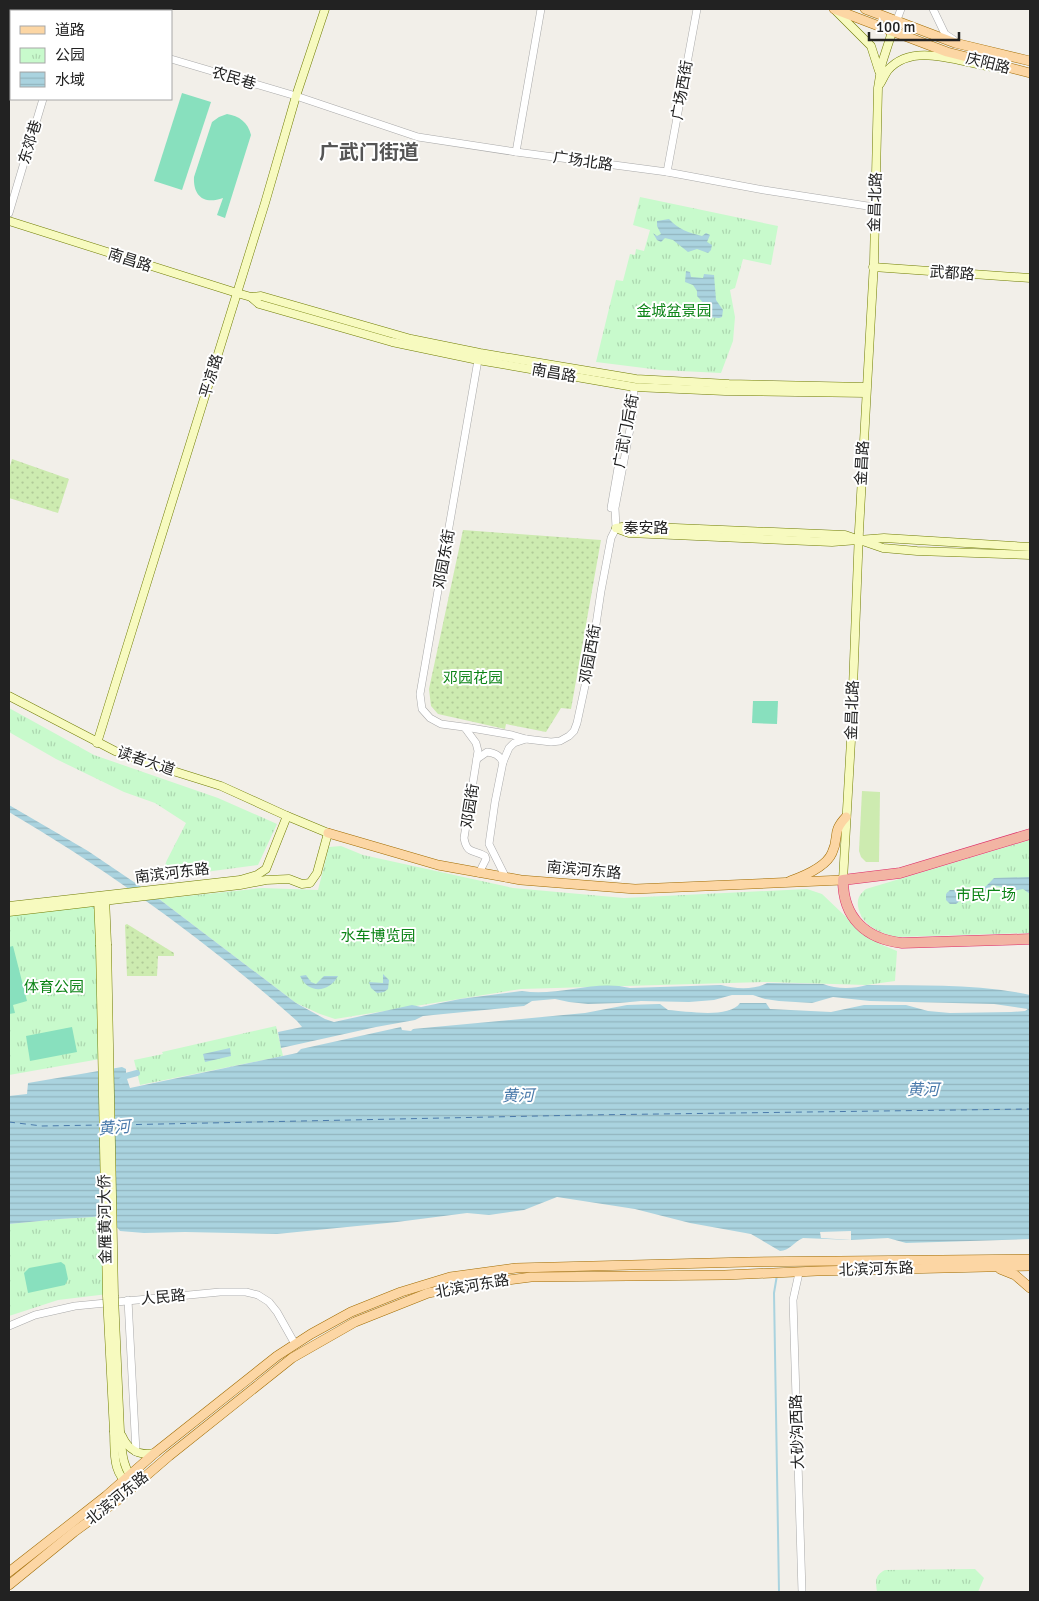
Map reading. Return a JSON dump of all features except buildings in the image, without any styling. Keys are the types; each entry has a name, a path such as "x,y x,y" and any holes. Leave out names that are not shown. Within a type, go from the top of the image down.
{"highway":[{"name":"南滨河东路","path":"843,880 900,873 1030,834"},
{"path":"843,880 845,902 852,916 866,930 882,939 902,943 1027,940"}],"main road":[{"name":"平凉路","path":"97,742 265,203 296,96 325,9"},
{"name":"庆阳路","path":"834,9 972,48 1030,61"},
{"path":"834,9 871,46 880,73"},
{"name":"庆阳路","path":"865,9 894,26 947,52 1030,73"},
{"name":"金昌北路","path":"866,390 873,265 878,88 880,73 894,26"},
{"path":"878,88 888,70 906,57 918,55 934,55 984,67 1015,69"},
{"name":"南昌路","path":"9,221 237,293 251,297 262,296 411,339 635,383"},
{"name":"武都路","path":"873,265 1030,273"},
{"name":"武都路","path":"873,265 1030,278"},
{"name":"南昌路","path":"251,297 259,304 392,342 478,360 635,383 729,384 866,390"},
{"name":"金昌路","path":"858,539 866,390"},
{"name":"秦安路","path":"616,528 628,533 832,542 884,538 1030,547"},
{"name":"金昌北路","path":"843,880 858,539"},
{"name":"秦安路","path":"858,539 884,548 1030,555"},
{"name":"读者大道","path":"9,696 97,742 139,760 221,786 287,816"},
{"name":"南滨河东路","path":"9,912 240,880 262,872 269,864 287,816 328,833 438,865 506,878 635,889 843,880"},
{"path":"784,884 801,877 826,862 832,854 837,827 846,817"},
{"name":"南滨河东路","path":"157,892 240,885 266,880 289,880 302,884 310,883 317,873 328,833"},
{"name":"南滨河东路","path":"9,906 102,899"},
{"name":"金雁黄河大侨","path":"102,899 117,1432 125,1478"},
{"path":"1012,1259 1022,1260 1030,1265"},
{"name":"北滨河东路","path":"9,1572 106,1496 156,1452 277,1356 351,1312 401,1292 450,1277 516,1268 789,1261 1030,1259"},
{"name":"北滨河东路","path":"9,1585 134,1486 207,1424 292,1358 355,1322 413,1299 452,1288 531,1277 725,1275 1030,1265"},
{"path":"988,1266 1007,1271 1030,1288"},
{"path":"117,1432 128,1446 136,1452 147,1454 156,1452"},
{"path":"125,1478 134,1486"}],"street":[{"path":"516,152 541,9"},
{"name":"广场西街","path":"667,172 697,9"},
{"path":"894,26 901,9"},
{"path":"933,9 938,22 946,34 953,40 972,48"},
{"name":"农民巷","path":"172,59 296,96"},
{"name":"广场北路","path":"296,96 418,137 667,172 764,190 874,207"},
{"name":"东郊巷","path":"9,213 43,100"},
{"name":"邓园东街","path":"478,360 420,694 422,709 430,718 441,724 512,735 526,739"},
{"name":"广武门后街","path":"616,528 616,508 633,413 635,383"},
{"name":"邓园西街","path":"526,739 560,741 574,730 577,723 591,658 611,538 616,528"},
{"name":"邓园街","path":"465,728 476,743 478,759 464,838 469,850 485,856 486,859 479,873"},
{"name":"邓园街","path":"506,878 489,844 503,762 509,748 514,743 526,739"},
{"path":"478,759 487,752 497,754 503,762"},
{"name":"大砂沟西路","path":"800,1272 793,1300 802,1592"},
{"name":"人民路","path":"9,1326 34,1315 54,1310 128,1300 220,1292 246,1292 258,1295 269,1302 277,1312 295,1344"},
{"path":"128,1300 136,1452"}],"green space":[{"path":"182,93 211,102 182,190 154,181"},
{"path":"227,114 242,120 248,127 251,135 225,218 217,215 223,198 210,200 201,197 195,189 194,177 212,122"},
{"name":"金城盆景园","path":"640,197 778,226 771,265 743,259 735,288 730,290 735,317 733,341 721,373 660,370 596,362 616,280 623,281 630,254 635,255 636,249 644,251 650,230 633,225"},
{"path":"12,459 69,479 58,513 9,498 9,470"},
{"name":"邓园花园","path":"463,530 601,540 571,709 561,708 546,732 506,724 505,729 438,714 431,706 429,689"},
{"path":"753,701 778,701 777,724 752,723"},
{"path":"9,708 94,755 218,798 277,824 258,865 160,878 186,823 155,803 124,792 56,759 9,732"},
{"path":"862,791 880,792 879,862 866,862 861,857 859,851"},
{"name":"市民广场","path":"1030,840 1030,933 895,937 871,927 860,913 858,906 859,898 866,889"},
{"name":"水车博览园","path":"341,846 363,855 513,888 624,898 807,889 822,894 864,934 880,944 897,951 895,981 866,985 766,982 521,989 335,1019 296,1003 159,899 262,888 318,890 329,847"},
{"name":"体育公园","path":"99,906 100,1059 9,1075 9,914"},
{"path":"127,924 174,953 174,956 158,956 157,976 127,976 125,925"},
{"path":"13,946 27,1001 13,1005 15,1013 9,1014 9,947"},
{"path":"276,1026 283,1056 140,1085 134,1060"},
{"path":"72,1027 77,1052 30,1061 26,1036"},
{"path":"108,1216 108,1294 58,1300 9,1316 9,1224"},
{"path":"61,1262 65,1265 68,1279 65,1285 28,1293 24,1273 29,1268"},
{"path":"975,1569 984,1578 978,1592 877,1592 877,1577 885,1570"}],"water":[{"path":"669,219 688,232 702,236 706,233 710,235 707,242 712,245 711,250 708,253 697,249 688,252 673,240 665,238 661,242 657,240 653,233 657,236 661,234 657,221"},
{"path":"686,271 690,272 691,277 703,278 704,274 714,275 716,300 723,310 722,317 708,317 705,313 707,307 697,296 697,291 693,285 685,282"},
{"name":"黄河","path":"9,805 88,851 159,899 296,1003 334,1022 412,1005 421,1007 460,999 522,991 549,992 603,986 630,988 721,985 744,988 756,987 767,983 823,984 845,988 867,985 949,986 1010,991 1030,995 1030,1239 906,1243 888,1238 851,1240 803,1238 780,1251 751,1234 690,1223 635,1209 557,1197 524,1210 489,1215 467,1213 277,1234 144,1233 120,1231 108,1216 9,1224 9,1096 27,1094 28,1083 122,1067 126,1069 130,1088 297,1053 301,1049 401,1027 402,1030 411,1031 413,1029 585,1013 627,1005 660,1004 668,1010 707,1013 727,1011 740,1003 766,1003 770,1009 831,1012 864,1005 906,1005 928,1011 950,1013 1011,1012 1028,1009 994,1004 870,1001 833,997 812,1003 779,1001 753,995 732,995 714,1000 689,1002 641,1001 588,1004 555,999 532,1001 524,1006 423,1016 415,1020 281,1048 278,1032 302,1027 297,1021 229,963 158,909 85,859 9,812"},
{"path":"1030,877 1030,894 1023,889 1007,892 1002,887 992,885 983,894 974,896 972,900 962,904 962,901 966,898 964,896 961,896 961,900 956,904 950,904 946,900 946,894 950,890 962,893 964,892 964,886 977,891 994,878"},
{"path":"383,974 389,980 388,989 377,993 371,988 369,982 383,983"},
{"path":"306,975 311,982 316,984 324,976 338,976 329,986 319,989 308,986 304,982 300,976"},
{"path":"230,1048 231,1056 205,1062 203,1054"}],"pier":[{"path":"851,1231 851,1240 821,1238 820,1232"}],"waterway":[{"path":"121,1081 126,1076 137,1073"},
{"path":"777,1275 774,1293 779,1592"}],"ferry route":[{"path":"114,1125 585,1115 1030,1109"},
{"path":"9,1122 42,1126 100,1125"}],"district":[{"name":"广武门街道","path":"369,152"}]}
